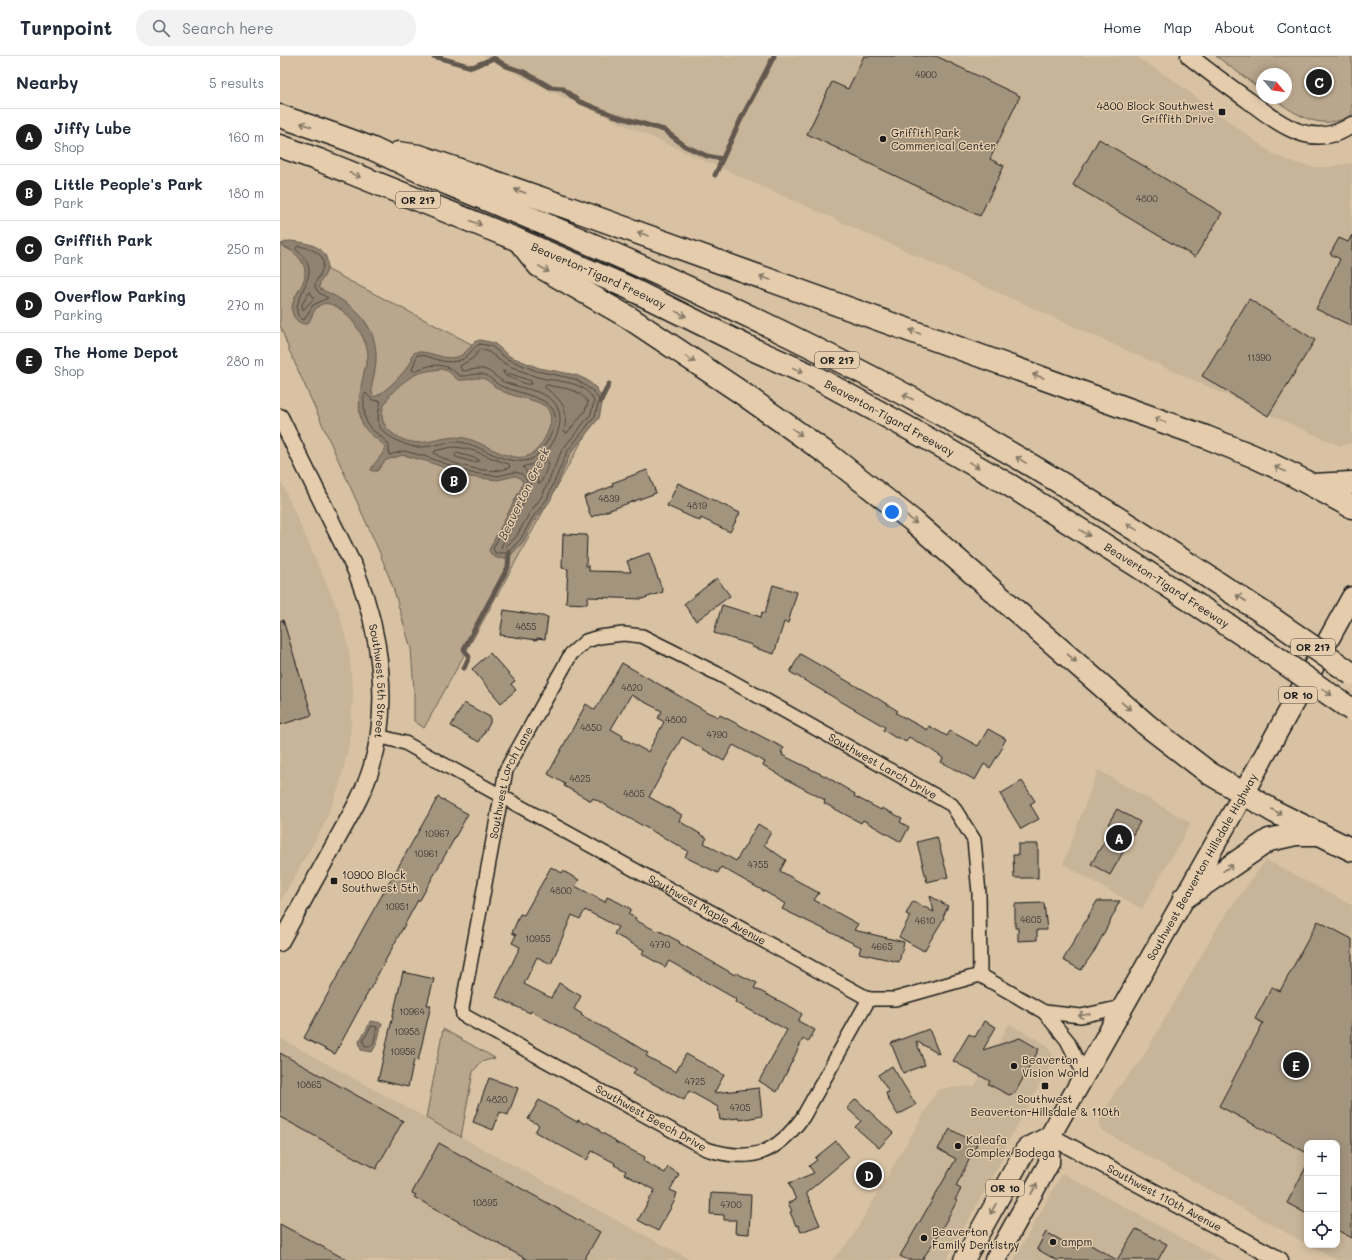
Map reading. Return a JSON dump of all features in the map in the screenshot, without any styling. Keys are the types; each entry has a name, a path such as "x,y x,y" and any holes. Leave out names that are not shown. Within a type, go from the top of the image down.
{"highway":[{"name":"OR 217","path":"280,116 373,150 415,170 624,257 797,340 942,415 1095,504 1274,620 1352,674"},
{"name":"Beaverton-Tigard Freeway","path":"280,146 319,160 518,240 627,286 750,348 815,377 1011,486 1260,646 1352,710"},
{"path":"373,150 419,156 1117,404 1253,456 1310,484 1352,507"},
{"path":"518,240 539,266 628,317 739,391 829,455 913,521 1148,726 1209,773 1243,794 1352,850"},
{"path":"1310,484 1352,483"},
{"path":"1184,898 1270,840 1296,834 1322,834"}],"main road":[{"name":"Southwest Beaverton Hillsdale Highway","path":"995,1260 1049,1163 1050,1136 1243,794 1352,597"},
{"name":"OR 10","path":"964,1260 1026,1149 1050,1136"}],"street":[{"path":"1189,56 1262,111 1290,129 1303,133 1324,135 1336,132 1352,125"},
{"name":"Southwest 5th Street","path":"280,417 356,571 364,591 374,629 379,668 378,736 370,771 353,811 280,943"},
{"name":"Southwest Larch Lane","path":"463,1015 462,1008 506,770 571,654 586,642 599,637 623,634 642,636 658,643"},
{"name":"Southwest Larch Drive","path":"658,643 724,677 952,805 974,840 979,893 980,975"},
{"name":"Southwest Maple Avenue","path":"378,736 405,743 869,999 895,999 980,975"},
{"path":"980,975 1044,1012 1067,1040 1084,1074"},
{"name":"Southwest Beech Drive","path":"463,1015 706,1149 735,1156 762,1152 778,1144 791,1133 803,1117 869,999"},
{"path":"1044,1012 1081,1016 1122,1007"},
{"name":"Southwest 110th Avenue","path":"1050,1136 1280,1260"}],"shaded area":[{"path":"483,56 1135,56 1173,80 1273,154 1292,162 1313,167 1327,167 1352,163 1352,443 1340,446 556,94"},
{"path":"1216,56 1352,56 1352,115 1341,120 1320,122 1310,120 1282,104 1292,104 1292,68 1256,68 1256,86"},
{"path":"280,245 599,410 424,728 414,721 414,691 411,649 393,587 379,551 289,350 280,325"},
{"path":"280,479 339,612 349,651 353,695 350,741 339,787 322,828 280,902"},
{"path":"1098,770 1191,823 1142,909 1063,864"},
{"path":"1266,860 1352,905 1352,1260 1337,1260 1315,1248 1340,1248 1340,1140 1304,1140 1304,1242 1101,1130 1099,1121 1117,1089 1140,1062 1221,921"},
{"path":"1009,1024 1047,1045 1054,1059 1000,1156 1003,1158 946,1260 832,1260 851,1239 938,1089 975,1086"},
{"path":"443,1029 495,1058 481,1062 473,1072 461,1137 426,1118"},
{"path":"280,1038 461,1137 691,1260 280,1260"},
{"path":"1062,1173 1222,1260 1014,1260"}],"water":[{"path":"289,241 310,244 321,250 327,261 327,269 319,286 320,289 345,302 364,319 374,342 376,355 372,387 374,397 389,387 400,375 412,360 411,356 415,352 424,352 446,358 453,358 460,356 467,351 474,342 480,340 494,343 509,356 539,368 576,375 587,380 596,388 603,399 599,418 570,454 550,501 536,519 523,542 509,557 497,558 490,553 489,550 521,488 523,482 519,477 515,476 498,480 470,477 426,461 403,455 386,460 377,471 372,471 371,469 386,447 366,430 361,421 359,404 363,377 368,358 367,347 352,321 345,313 330,304 319,305 308,324 300,323 294,318 292,307 294,299 304,280 305,271 300,258 281,244","holes":["441,369 448,371 458,380 482,378 508,394 534,401 545,406 551,417 551,423 539,447 528,456 513,457 465,438 456,437 429,442 411,442 392,433 385,425 382,417 383,408 393,391 409,378 417,374"]},
{"path":"370,1021 382,1023 377,1043 372,1052 361,1050 359,1041 367,1029"}],"building":[{"name":"Griffith Park Commerical Center","path":"864,56 936,56 1020,96 990,159 1004,166 980,216 807,134 832,82 848,89"},
{"path":"1099,139 1222,213 1195,257 1073,185"},
{"path":"1352,235 1352,326 1316,309 1340,259 1330,254 1339,238 1348,242"},
{"path":"1249,299 1315,340 1268,416 1202,376"},
{"path":"647,470 656,493 591,517 584,497 613,486 612,483"},
{"path":"678,483 740,513 730,532 701,518 700,521 667,506"},
{"path":"563,534 587,535 586,566 589,566 589,571 631,572 627,561 649,553 663,592 642,599 588,597 587,604 566,603 568,569 562,568"},
{"path":"717,578 730,596 696,621 684,604"},
{"path":"773,585 797,592 788,623 784,622 774,654 752,647 752,645 714,633 722,605 761,617 762,612 765,613"},
{"path":"504,610 548,617 545,639 537,638 537,640 500,635"},
{"path":"283,620 312,715 280,725 280,621"},
{"path":"490,653 515,681 511,684 516,690 501,703 472,669"},
{"path":"800,654 877,698 898,711 896,713 927,730 929,726 947,736 950,731 978,746 988,729 1006,739 1002,746 1003,747 990,768 984,764 975,780 941,762 943,758 930,749 909,737 906,742 897,737 896,738 883,730 885,727 790,672"},
{"path":"622,663 709,713 719,717 720,715 784,748 781,752 783,753 782,755 827,777 855,794 854,796 881,810 882,808 902,818 900,822 909,827 901,842 863,820 861,823 824,803 825,800 784,778 763,765 765,762 733,745 724,761 682,737 649,797 682,815 679,821 707,838 704,843 736,861 758,824 771,832 764,845 786,860 780,871 819,893 814,900 858,924 854,930 904,942 899,962 859,953 861,947 782,909 785,904 776,898 721,867 718,873 685,857 688,851 593,798 591,801 564,786 565,784 548,774 586,704 595,710","holes":["631,695 662,711 658,718 664,722 648,752 622,738 623,736 611,729"]},
{"path":"464,703 490,717 490,723 479,742 451,726"},
{"path":"1022,781 1035,801 1030,804 1039,819 1021,829 1000,794"},
{"path":"438,797 468,814 420,900 418,900 335,1054 304,1038 365,925"},
{"path":"1117,809 1140,822 1110,875 1091,864 1113,827 1108,824"},
{"path":"937,837 948,877 927,882 917,842"},
{"path":"1018,844 1038,844 1038,878 1014,878 1013,855 1018,855"},
{"path":"551,867 562,873 563,871 579,880 575,886 605,902 607,897 631,909 628,914 636,918 635,920 680,942 679,943 735,975 736,973 757,983 754,988 802,1014 798,1021 815,1030 808,1042 803,1039 777,1092 759,1081 787,1030 735,1002 736,999 669,961 665,967 642,954 644,950 614,934 618,927 585,910 580,919 572,915 551,964 537,957 524,984 551,998 559,983 581,996 574,1009 582,1014 581,1015 648,1053 646,1056 676,1072 686,1054 724,1075 714,1093 759,1088 762,1116 740,1120 739,1118 720,1120 718,1107 689,1091 684,1100 633,1073 636,1069 531,1011 530,1013 496,997 520,947 512,943 516,935 512,933 520,914 524,915"},
{"path":"930,896 948,906 943,917 944,918 924,951 899,937 910,916 906,914 913,901 934,912"},
{"path":"1097,901 1120,901 1095,950 1081,970 1063,960"},
{"path":"1044,903 1047,930 1037,930 1037,940 1018,941 1018,928 1015,928 1015,904"},
{"path":"1318,921 1352,939 1352,1238 1340,1232 1340,1140 1304,1140 1304,1151 1219,1106 1263,1023 1255,1019 1272,987 1280,991"},
{"path":"403,972 434,979 427,1005 431,1005 418,1061 414,1060 408,1087 378,1080"},
{"path":"984,1021 996,1027 983,1050 1020,1038 1039,1049 1015,1093 1009,1095 988,1084 990,1081 953,1061 969,1034 975,1037"},
{"path":"929,1029 939,1054 916,1041 925,1065 903,1073 891,1043"},
{"path":"280,1053 403,1121 376,1169 280,1117"},
{"path":"892,1066 916,1105 898,1115 888,1099 886,1093 889,1092 878,1075"},
{"path":"489,1078 518,1088 508,1115 500,1112 493,1130 473,1122"},
{"path":"856,1099 893,1133 879,1148 855,1127 861,1121 847,1108"},
{"path":"539,1100 577,1122 578,1120 585,1124 586,1122 599,1129 599,1131 616,1141 615,1142 645,1157 643,1161 665,1173 668,1167 679,1174 670,1190 677,1193 674,1202 658,1231 638,1220 655,1190 624,1174 626,1171 614,1165 615,1163 592,1151 587,1160 535,1132 539,1125 528,1119"},
{"path":"950,1129 977,1144 956,1186 961,1189 955,1200 957,1201 934,1243 922,1260 908,1260 900,1256 956,1159 938,1149"},
{"path":"836,1141 849,1157 806,1193 820,1225 801,1232 798,1225 796,1226 790,1212 792,1211 788,1203 796,1200 789,1183 814,1173 809,1166 817,1160 815,1158"},
{"path":"439,1143 600,1232 584,1260 528,1260 414,1197 416,1195 412,1193"},
{"path":"1304,1171 1304,1212 1287,1203"},
{"path":"711,1193 751,1195 749,1234 735,1233 736,1220 724,1220 724,1215 710,1214"},
{"path":"280,1224 347,1260 280,1260"},
{"path":"1136,1229 1167,1244 1158,1260 1117,1260"},
{"name":"ampm","path":"1046,1232 1075,1248 1080,1239 1117,1260 1056,1260 1037,1249"}],"waterway":[{"path":"433,56 472,67 494,58 506,66 524,72 550,87 562,88 578,101 613,115 664,130 685,146 707,156 722,159"},
{"name":"Beaverton Creek","path":"715,175 740,121 774,56"},
{"name":"Beaverton Creek","path":"600,402 609,384"},
{"name":"Beaverton Creek","path":"464,668 469,657 464,649 508,567 509,552"}],"place":[{"name":"Griffith Park","path":"1319,82"},
{"name":"4800 Block Southwest Griffith Drive","path":"1222,112"},
{"name":"Griffith Park Commerical Center","path":"883,139"},
{"name":"Little People's Park","path":"454,480"},
{"name":"Jiffy Lube","path":"1119,838"},
{"name":"10900 Block Southwest 5th","path":"334,881"},
{"name":"The Home Depot","path":"1296,1065"},
{"name":"Beaverton Vision World","path":"1014,1066"},
{"name":"Southwest Beaverton-Hillsdale & 110th","path":"1045,1086"},
{"name":"Kaleafa Complex Bodega","path":"958,1146"},
{"name":"Overflow Parking","path":"869,1175"},
{"name":"Beaverton Family Dentistry","path":"924,1238"},
{"name":"ampm","path":"1053,1242"}]}
